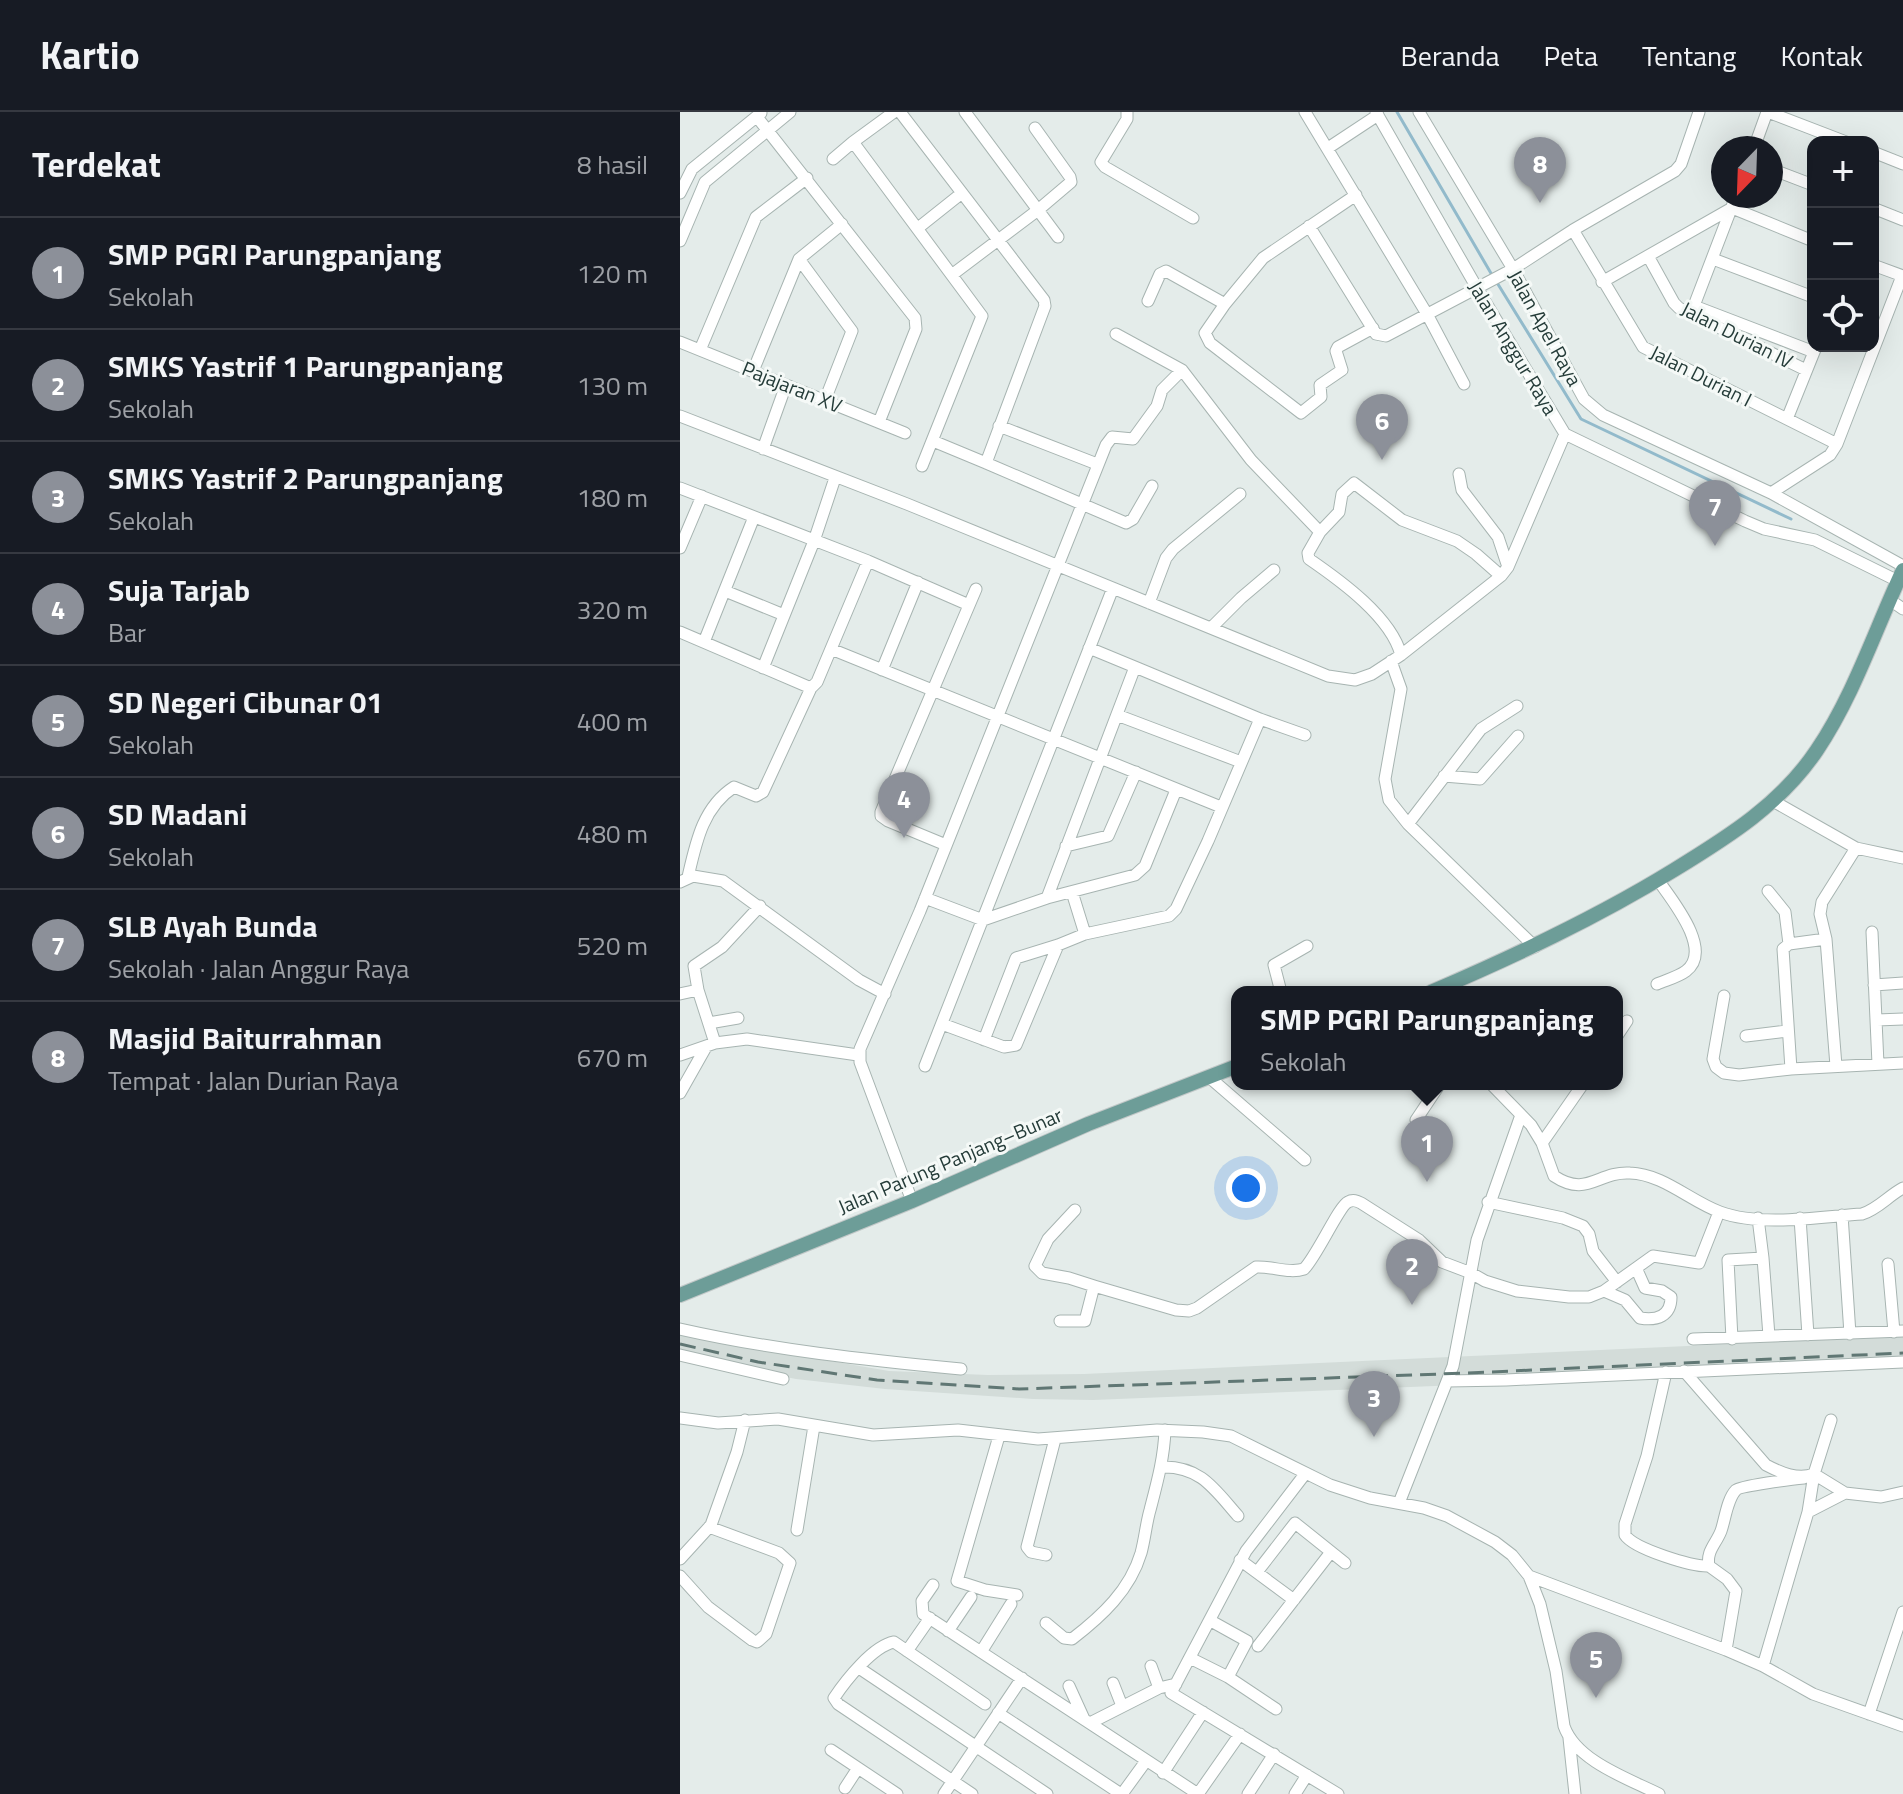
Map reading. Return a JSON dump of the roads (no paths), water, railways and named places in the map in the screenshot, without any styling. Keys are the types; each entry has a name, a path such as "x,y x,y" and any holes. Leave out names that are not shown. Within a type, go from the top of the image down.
{"main road":[{"path":"1445,986 1535,947 1658,880 1727,837 1773,801 1816,752 1838,716 1901,572"},
{"name":"Jalan Parung Panjang–Bunar","path":"683,1291 912,1201 1088,1124 1231,1068"}],"street":[{"path":"680,241 705,182 790,112"},
{"path":"833,159 897,112 1044,300 1045,311 986,463"},
{"path":"965,112 1058,237"},
{"path":"1127,112 1127,119 1101,162 1193,218"},
{"path":"1305,112 1427,314 1464,384"},
{"name":"Jalan Apel Raya","path":"1419,112 1592,408 1771,493 1901,572"},
{"path":"1309,226 1373,328 1380,337 1386,336 1513,269 1678,168 1699,112"},
{"path":"1759,136 1768,112 1830,136"},
{"path":"1328,148 1377,113"},
{"name":"Jalan Anggur Raya","path":"1377,113 1481,285 1565,434 1764,529 1815,540 1901,572"},
{"path":"680,193 683,176 760,114 768,129 915,318 917,324 879,422"},
{"path":"953,274 1071,182 1035,128"},
{"path":"853,142 982,316 922,466"},
{"path":"1879,154 1903,164"},
{"path":"1783,174 1807,183"},
{"path":"700,350 753,222 807,178"},
{"path":"918,228 962,193"},
{"path":"1356,195 1263,258 1205,333 1210,343 1301,413 1321,397 1322,383 1342,370 1336,348 1373,328"},
{"path":"1602,282 1724,208"},
{"path":"1732,208 1692,310 1807,346"},
{"path":"1746,208 1807,238"},
{"path":"1879,210 1903,220"},
{"path":"753,371 799,259 842,224"},
{"name":"Jalan Durian I","path":"1573,230 1643,347 1837,444"},
{"name":"Jalan Durian IV","path":"1648,256 1674,303 1806,370"},
{"path":"799,259 852,331 825,400"},
{"path":"1713,259 1807,295"},
{"path":"1771,493 1830,455 1837,444 1903,276 1879,267"},
{"path":"1148,301 1160,274 1166,271 1225,304"},
{"path":"1116,334 1182,370 1251,460 1320,532"},
{"name":"Pajajaran XV","path":"680,342 905,433"},
{"path":"1787,419 1814,352"},
{"path":"912,1201 858,1055 925,898 1097,464 1112,437 1133,439 1157,406 1162,390 1182,370"},
{"path":"763,449 786,385"},
{"path":"680,416 1059,565 1328,676 1346,680 1364,678 1396,658 1505,572 1565,434"},
{"path":"999,426 1097,464"},
{"path":"933,441 1130,523 1152,486"},
{"path":"1459,474 1466,496 1498,537 1505,572"},
{"path":"763,668 814,541 835,478"},
{"path":"1505,572 1457,541 1402,520 1354,483 1342,494 1339,512 1320,532 1308,553 1309,559 1336,577 1394,635 1401,699 1387,761 1386,791 1394,809 1535,947"},
{"path":"680,488 868,561 969,605"},
{"path":"1149,603 1166,558 1173,549 1240,494"},
{"path":"680,548 702,496"},
{"path":"1800,536 1809,515"},
{"path":"704,642 754,517"},
{"path":"868,561 817,682 811,688 763,792 756,796 734,787 720,798 700,830 685,872 717,879 760,906 827,958 885,994"},
{"path":"1212,627 1274,570"},
{"path":"882,670 918,582"},
{"path":"925,1066 1113,588"},
{"path":"946,845 888,821 881,816 881,812 976,589"},
{"path":"725,591 784,615"},
{"path":"1890,600 1903,609"},
{"path":"680,632 811,688"},
{"path":"1089,648 1305,735"},
{"path":"831,649 1221,807"},
{"path":"1047,898 1135,667"},
{"path":"1408,824 1481,729 1517,706"},
{"path":"1117,715 1241,762"},
{"path":"984,1040 1016,958 1085,934 1173,913 1208,841 1260,719"},
{"path":"1444,776 1480,779 1518,736"},
{"path":"1066,846 1108,836 1136,772"},
{"path":"925,898 983,920 1047,898 1135,875 1142,871 1176,790"},
{"path":"1773,801 1856,848 1903,858"},
{"path":"1836,1066 1826,939 1820,914 1822,902 1856,848"},
{"path":"1657,984 1686,972 1695,952 1685,919 1658,880"},
{"path":"1768,891 1785,912 1789,944"},
{"path":"1072,892 1085,934"},
{"path":"680,1093 711,1045 709,1023 694,966 722,947 760,906"},
{"path":"1872,932 1878,1064"},
{"path":"1791,1069 1783,949 1789,944 1826,939"},
{"path":"942,1024 1004,1047 1016,1045 1021,1040 1058,945"},
{"path":"1279,986 1274,965 1307,946"},
{"path":"1874,985 1903,983"},
{"path":"680,994 698,990"},
{"path":"1724,996 1713,1059 1716,1067 1724,1073 1739,1075 1903,1063"},
{"path":"709,1023 738,1018"},
{"path":"1877,1020 1903,1019"},
{"path":"1623,1027 1627,1021"},
{"path":"1746,1036 1787,1031"},
{"path":"680,1055 711,1045 747,1039 858,1055"},
{"path":"1209,1077 1305,1160"},
{"path":"1416,1120 1436,1090"},
{"path":"1497,1090 1531,1125 1542,1143 1554,1176 1568,1184 1584,1185 1631,1172 1654,1178 1719,1212 1758,1218 1842,1215 1875,1209 1889,1195 1903,1188"},
{"path":"1542,1143 1579,1090"},
{"path":"1399,1503 1447,1381 1477,1240 1521,1115"},
{"path":"1075,1210 1048,1239 1037,1260 1036,1270 1176,1310 1197,1308 1256,1267 1290,1271 1304,1269 1317,1254 1345,1204 1352,1201 1361,1203 1419,1240 1442,1262 1517,1291 1569,1297 1589,1297 1604,1291 1658,1255 1699,1263 1719,1212"},
{"path":"1488,1202 1563,1218 1583,1226 1589,1234 1593,1251 1617,1282"},
{"path":"1842,1215 1850,1334"},
{"path":"1758,1218 1769,1336"},
{"path":"1800,1218 1808,1335"},
{"path":"1732,1339 1728,1260 1763,1258"},
{"path":"1693,1339 1899,1332 1897,1289 1888,1264"},
{"path":"1604,1291 1625,1300 1640,1318 1650,1320 1665,1315 1671,1297 1662,1291 1645,1288 1637,1270"},
{"path":"1060,1321 1085,1321 1094,1286"},
{"path":"680,1329 805,1353 961,1369"},
{"path":"680,1355 783,1379"},
{"path":"1447,1381 1903,1362"},
{"path":"1684,1371 1766,1465 1778,1471 1809,1476 1845,1493 1881,1497 1903,1492"},
{"path":"1666,1372 1647,1456 1625,1524 1625,1535 1634,1544 1697,1566 1709,1566 1727,1579 1736,1591 1726,1650"},
{"path":"680,1418 718,1423 778,1419 873,1435 958,1430 1055,1439 1117,1431 1165,1430 1231,1436 1305,1474 1358,1495 1424,1508 1464,1524 1512,1555 1529,1576 1545,1622 1564,1726 1569,1737 1575,1794"},
{"path":"680,1559 709,1527 737,1452 745,1420"},
{"path":"1763,1666 1808,1512 1809,1476 1831,1420"},
{"path":"797,1530 814,1426"},
{"path":"1046,1623 1064,1638 1072,1639 1121,1594 1139,1559 1162,1467 1165,1430"},
{"path":"981,1652 1014,1599 957,1581 999,1436"},
{"path":"1046,1555 1031,1552 1027,1547 1055,1439"},
{"path":"1162,1467 1176,1467 1196,1474 1238,1516"},
{"path":"1305,1474 1240,1560 1171,1693 1338,1794"},
{"path":"1709,1566 1708,1557 1736,1490 1745,1485 1767,1485 1809,1476"},
{"path":"1808,1512 1845,1493"},
{"path":"1257,1572 1295,1523 1345,1563"},
{"path":"680,1576 708,1607 735,1624 752,1640 757,1642 766,1634 790,1563 779,1553 709,1527"},
{"path":"1258,1646 1331,1552"},
{"path":"1240,1560 1294,1600"},
{"path":"1529,1576 1726,1650 1763,1666 1813,1694 1903,1726"},
{"path":"933,1585 922,1601 923,1614 1198,1794 1240,1734"},
{"path":"948,1631 971,1597"},
{"path":"1869,1714 1903,1612"},
{"path":"907,1651 930,1618"},
{"path":"1211,1621 1247,1641 1228,1677"},
{"path":"972,1794 838,1704 834,1698 845,1682 884,1644 894,1642 985,1704"},
{"path":"1190,1658 1228,1677 1276,1709"},
{"path":"1151,1666 1159,1688"},
{"path":"859,1668 1047,1794"},
{"path":"944,1794 1022,1678"},
{"path":"1113,1683 1122,1706"},
{"path":"1087,1721 1159,1688 1176,1684"},
{"path":"1069,1686 1087,1721"},
{"path":"1163,1773 1203,1712"},
{"path":"998,1713 1121,1794 1146,1761"},
{"path":"1569,1737 1595,1760 1659,1794"},
{"path":"831,1750 896,1794"},
{"path":"1248,1794 1274,1754"},
{"path":"845,1788 858,1768"},
{"path":"1295,1794 1307,1775"}],"waterway":[{"path":"1397,112 1492,275"},
{"path":"1496,281 1581,419 1791,519"}],"railway":[{"path":"680,1344 758,1362 877,1380 1019,1389 1903,1353"}],"place":[{"name":"Masjid Baiturrahman","path":"1540,203"},
{"name":"SD Madani","path":"1382,460"},
{"name":"SLB Ayah Bunda","path":"1715,546"},
{"name":"Suja Tarjab","path":"904,838"},
{"name":"SMP PGRI Parungpanjang","path":"1427,1182"},
{"name":"SMKS Yastrif 1 Parungpanjang","path":"1412,1305"},
{"name":"SMKS Yastrif 2 Parungpanjang","path":"1374,1437"},
{"name":"SD Negeri Cibunar 01","path":"1596,1698"}]}
